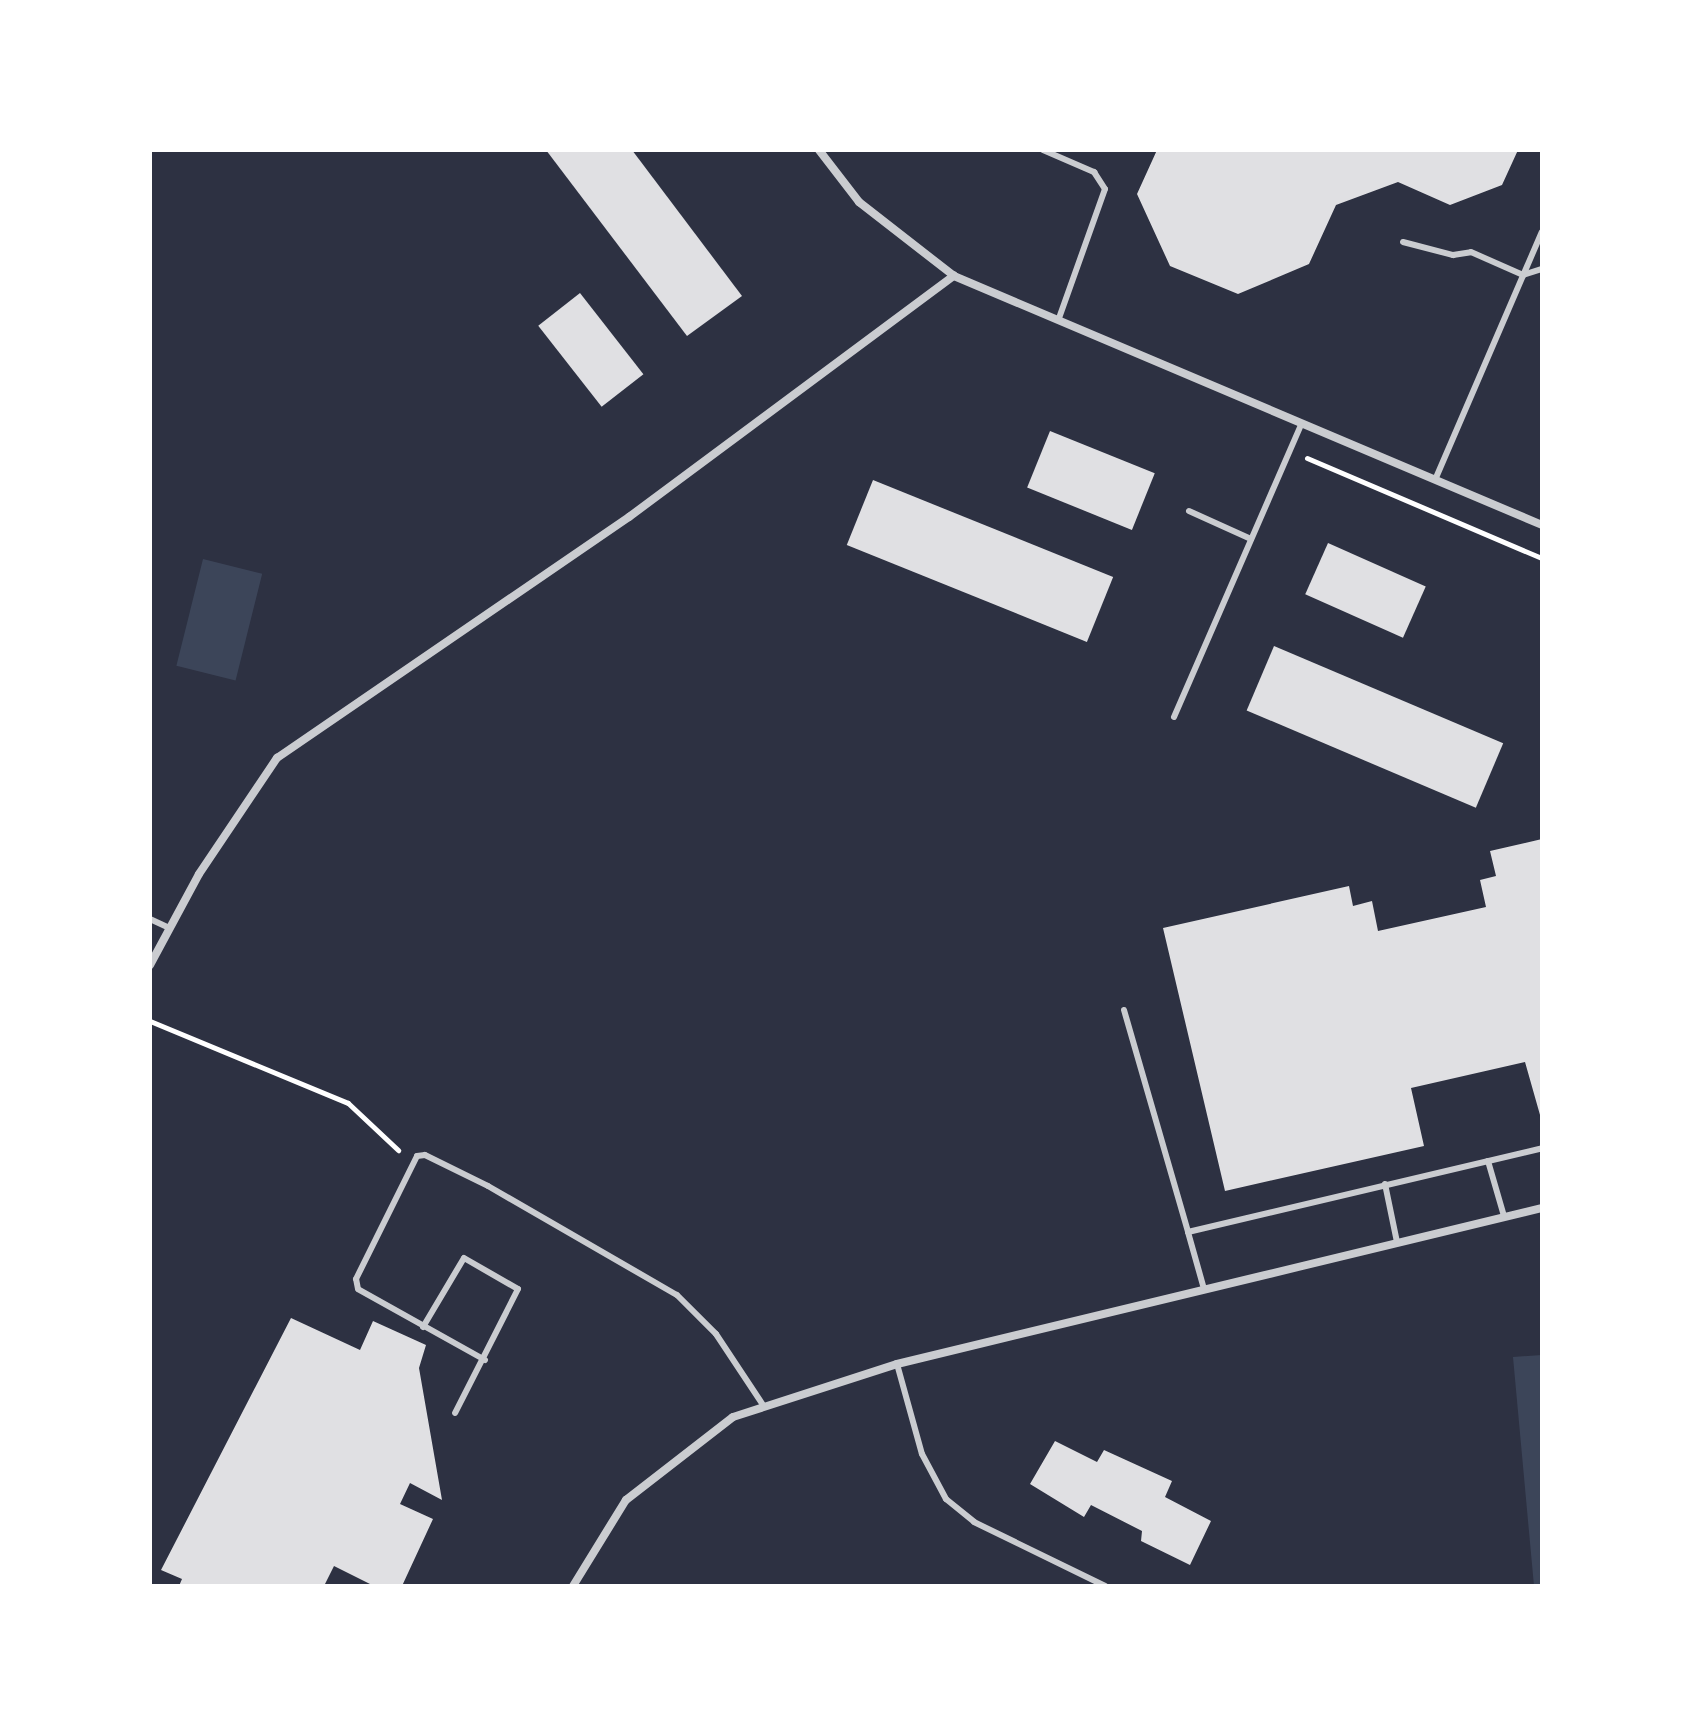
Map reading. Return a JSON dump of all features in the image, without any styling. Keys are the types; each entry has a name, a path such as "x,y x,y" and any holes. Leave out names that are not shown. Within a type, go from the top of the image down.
{"street":[{"path":"819,150 859,202 954,276 1542,525"},
{"path":"150,965 167,927 277,758 629,517 954,276"},
{"path":"573,1586 626,1500 733,1417 763,1405 897,1364 1542,1208"}],"lane":[{"path":"1043,150 1094,172 1105,189 1059,318"},
{"path":"1435,480 1542,232"},
{"path":"1403,242 1453,255 1471,252 1523,275 1542,269"},
{"path":"1174,717 1301,425"},
{"path":"1189,511 1251,539"},
{"path":"150,919 167,927"},
{"path":"1124,1010 1204,1289"},
{"path":"1188,1232 1542,1148"},
{"path":"485,1360 365,1296 356,1279 411,1162 425,1155 677,1295 716,1334 763,1405"},
{"path":"1488,1161 1504,1216"},
{"path":"1385,1184 1397,1242"},
{"path":"423,1327 461,1260 472,1259 516,1284 519,1293 455,1413"},
{"path":"897,1364 922,1454 946,1499 974,1522 1105,1586"}],"path":[{"path":"1290,450 1542,558"},
{"path":"150,1021 348,1103 411,1162"}],"shaded area":[{"path":"203,559 262,574 236,680 176,666"},
{"path":"1542,1355 1542,1586 1534,1586 1513,1357"}],"building":[{"path":"546,150 632,150 742,296 687,336"},
{"path":"1157,150 1518,150 1502,185 1450,205 1398,182 1336,205 1309,264 1238,294 1170,266 1137,194"},
{"path":"580,293 643,374 602,407 538,326"},
{"path":"1050,431 1155,473 1132,530 1027,488"},
{"path":"873,480 1113,577 1087,642 847,545"},
{"path":"1328,543 1426,587 1403,638 1305,594"},
{"path":"1274,646 1503,743 1476,808 1247,710"},
{"path":"1542,839 1542,1122 1525,1062 1411,1088 1424,1146 1225,1191 1163,928 1349,886 1353,906 1372,901 1378,931 1486,907 1480,880 1496,876 1490,851"},
{"path":"291,1318 360,1350 373,1321 426,1345 419,1368 442,1500 410,1483 400,1504 433,1519 402,1586 374,1586 334,1566 324,1586 179,1586 182,1579 161,1570"},
{"path":"1055,1441 1097,1462 1104,1450 1172,1481 1165,1497 1211,1521 1190,1565 1141,1541 1142,1531 1091,1505 1084,1517 1030,1484"}]}
